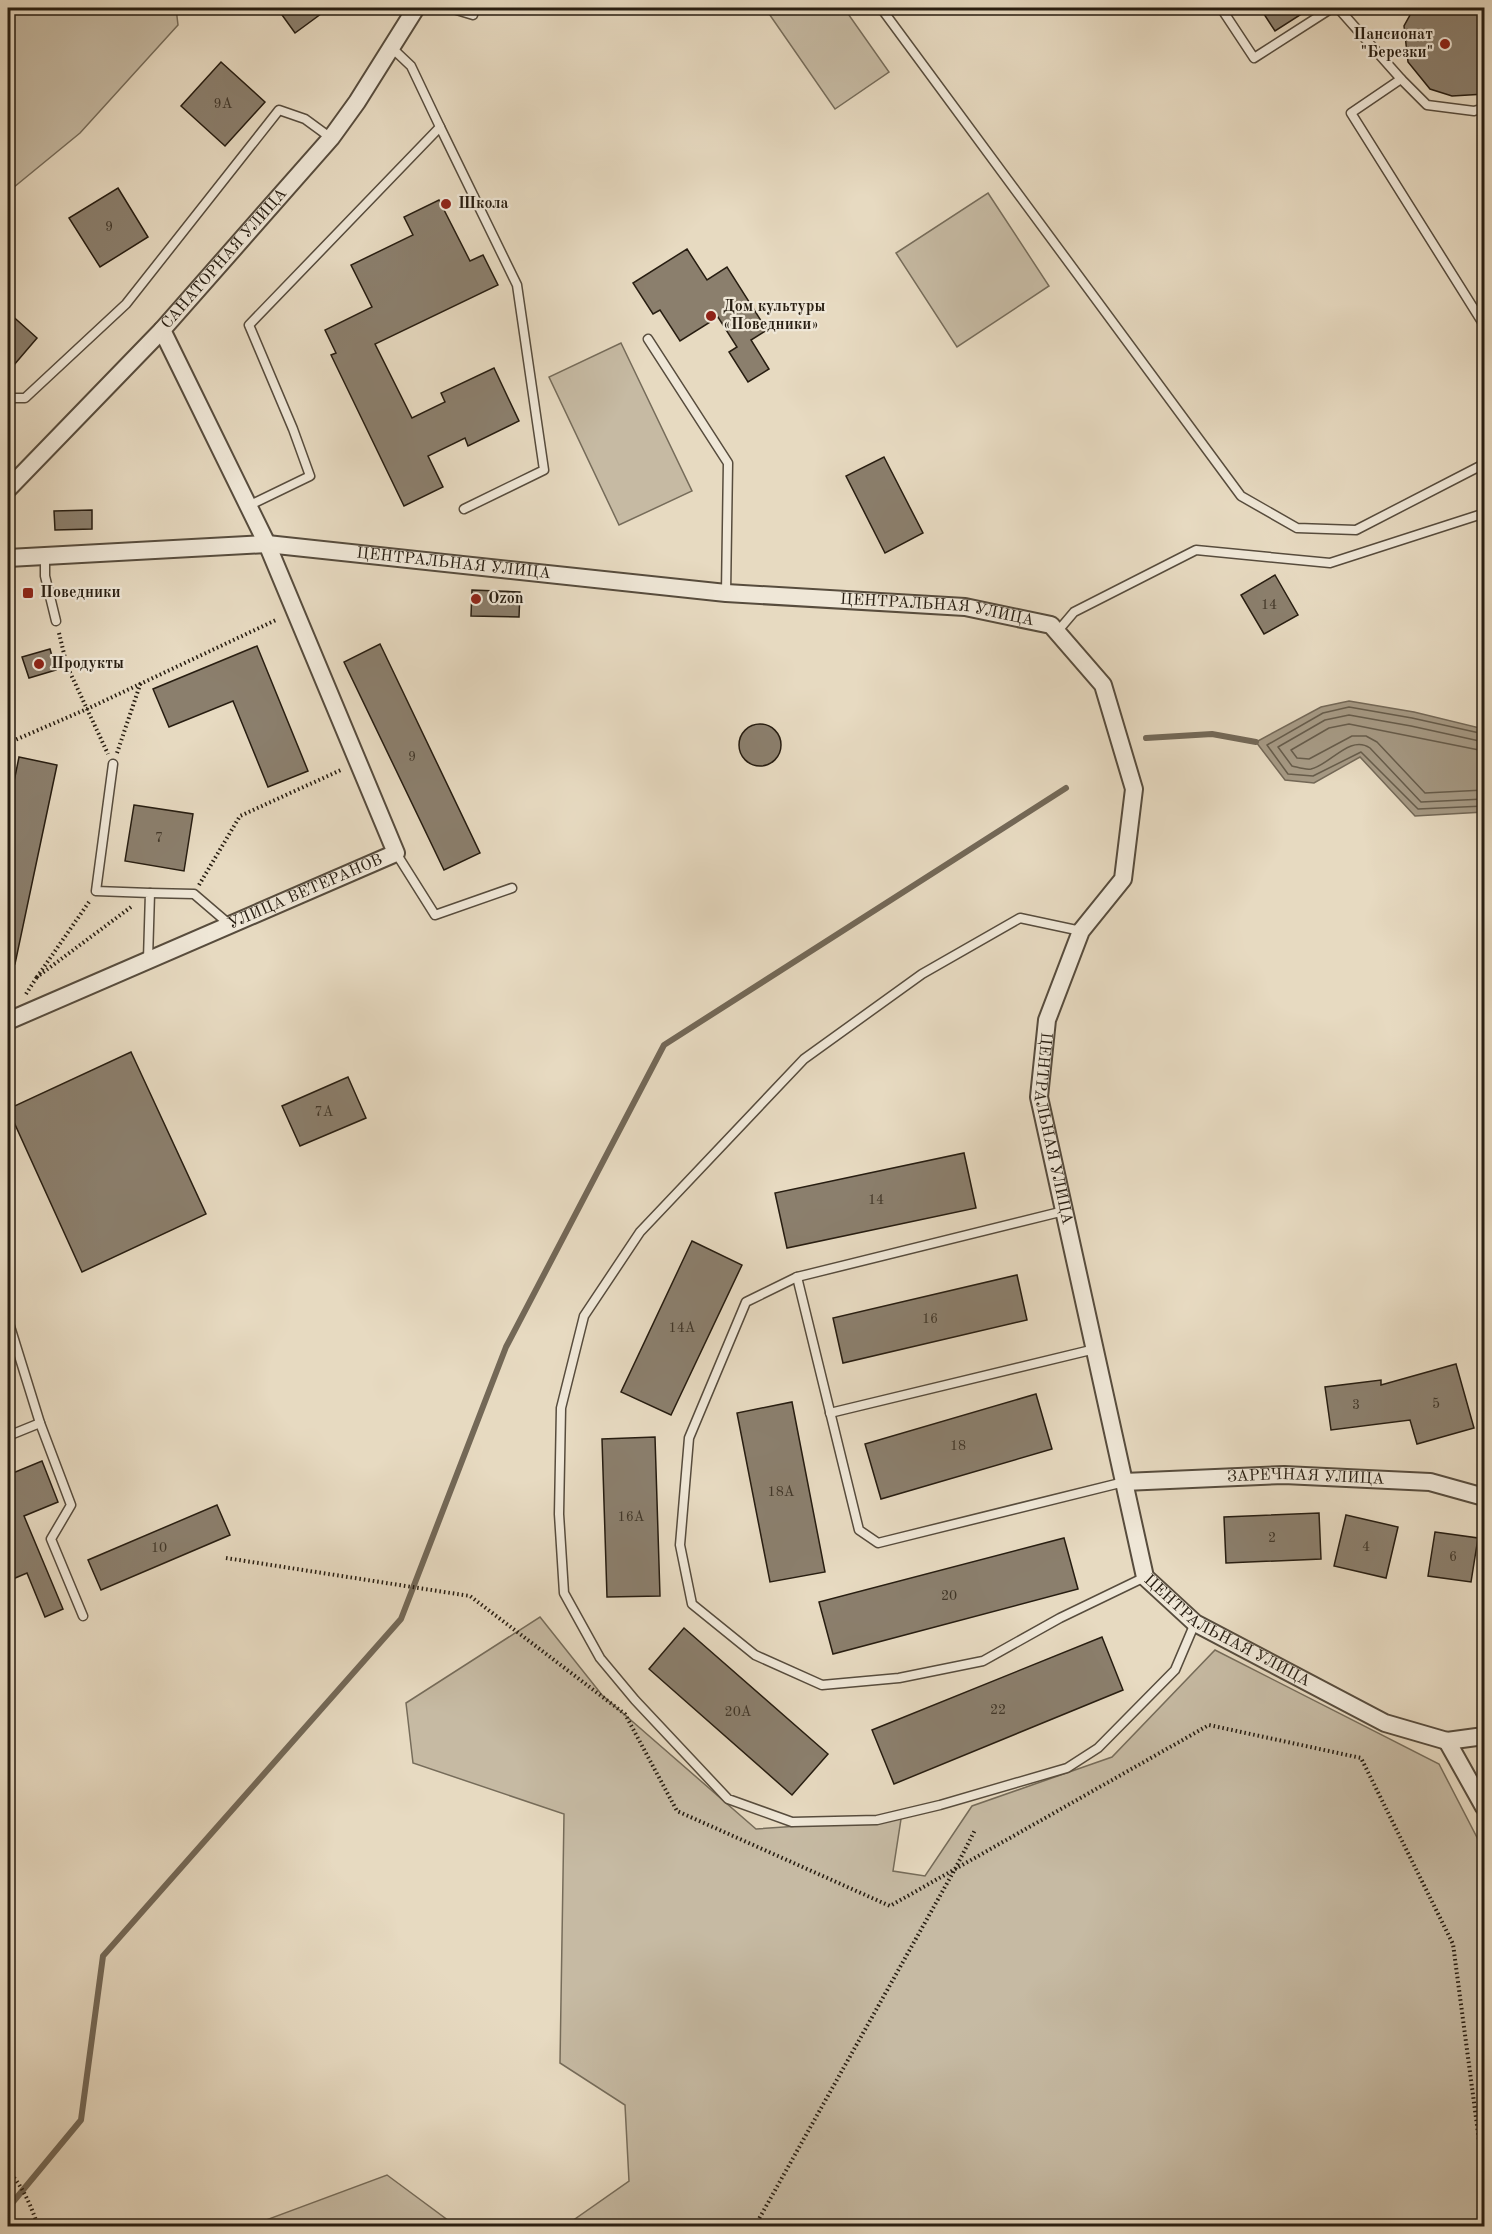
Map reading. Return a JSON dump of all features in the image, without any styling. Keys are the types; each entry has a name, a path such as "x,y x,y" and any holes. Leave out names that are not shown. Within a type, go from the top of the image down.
{"street":[{"name":"САНАТОРНАЯ УЛИЦА","path":"8,489 162,330 331,138 357,102 416,8"},
{"name":"УЛИЦА ВЕТЕРАНОВ","path":"8,1021 396,853 267,544 162,330"},
{"name":"ЦЕНТРАЛЬНАЯ УЛИЦА","path":"8,558 267,544 726,593 965,607 1051,625 1103,685 1134,789 1123,879 1081,931 1047,1020 1039,1096 1145,1577 1195,1623 1384,1722 1447,1741 1485,1736"},
{"name":"ЗАРЕЧНАЯ УЛИЦА","path":"1124,1482 1284,1474 1430,1482 1485,1497"},
{"path":"1447,1741 1485,1807"}],"lane":[{"path":"450,8 473,15"},
{"path":"881,8 1241,496 1297,528 1356,530 1485,464"},
{"path":"1221,8 1254,58 1332,8"},
{"path":"1338,8 1427,105 1474,111 1485,108"},
{"path":"392,48 411,66 517,285 544,470 464,509"},
{"path":"1401,79 1350,113 1485,325"},
{"path":"8,398 25,398 126,304 279,110 304,119 331,138"},
{"path":"248,506 310,476 293,429 249,325 440,128"},
{"path":"648,339 728,463 726,593"},
{"path":"1058,632 1074,612 1196,550 1330,563 1482,514"},
{"path":"45,556 45,576 56,621"},
{"path":"113,764 96,891 194,894 229,924"},
{"path":"396,853 435,915 512,888"},
{"path":"148,959 150,893"},
{"path":"1081,931 1020,918 922,974 804,1059 640,1232 584,1316 561,1408 559,1514 564,1593 600,1658 635,1700 728,1799 792,1822 877,1820 940,1805 1067,1768 1098,1748 1175,1670 1195,1623"},
{"path":"1064,1211 797,1277 746,1302 689,1438 680,1545 692,1604 755,1655 822,1685 899,1678 983,1661 1060,1618 1145,1577"},
{"path":"797,1277 859,1530 878,1543 1124,1482"},
{"path":"8,1320 40,1423 71,1505 51,1539 82,1616"},
{"path":"830,1413 1095,1349"},
{"path":"8,1436 40,1423"}],"path":[{"path":"8,743 87,709 276,620"},
{"path":"56,621 67,666 113,764"},
{"path":"113,764 141,682"},
{"path":"194,894 240,816 358,762"},
{"path":"96,891 37,977 150,893"},
{"path":"754,2226 975,1830"},
{"path":"8,2171 30,2202 38,2226"}],"shaded area":[{"path":"8,8 176,8 178,25 80,133 8,192"},
{"path":"765,8 844,8 889,72 835,109"},
{"path":"988,193 1049,286 957,347 896,253"},
{"path":"621,343 692,491 619,525 549,377"},
{"path":"540,1617 602,1695 756,1829 901,1819 893,1871 925,1876 972,1806 1112,1757 1215,1650 1439,1764 1484,1851 1484,2226 565,2226 629,2181 625,2105 560,2063 564,1814 413,1763 406,1703"},
{"path":"387,2175 449,2221 451,2226 250,2226"}],"water":[{"path":"1349,701 1414,712 1484,729 1484,812 1415,816 1360,757 1314,783 1285,780 1256,742 1321,707"}],"building":[{"path":"277,8 329,8 295,33"},
{"name":"Пансионат \"Березки\"","path":"1260,8 1311,8 1275,31"},
{"name":"Пансионат \"Березки\"","path":"1414,8 1485,8 1485,94 1452,96 1430,89 1408,62 1404,26"},
{"path":"221,62 265,102 225,146 181,106"},
{"path":"118,188 148,237 100,267 69,218"},
{"path":"439,200 470,261 483,255 498,285 375,344 412,418 445,402 441,393 494,368 519,421 468,446 465,438 428,456 443,487 404,506 331,355 336,353 325,330 372,307 351,265 413,235 404,217"},
{"name":"Дом культуры «Поведники»","path":"687,249 707,280 727,267 767,330 751,340 769,369 748,382 729,352 737,347 718,317 680,341 660,310 653,314 633,283"},
{"path":"8,312 37,338 8,372"},
{"path":"884,457 923,533 885,553 846,476"},
{"path":"92,510 92,529 55,530 54,511"},
{"path":"1275,575 1298,615 1264,634 1241,595"},
{"path":"472,590 520,592 519,617 471,616"},
{"path":"380,644 480,853 444,870 344,662"},
{"path":"257,646 308,771 268,787 233,701 169,727 153,689"},
{"name":"Продукты","path":"50,649 56,670 29,678 22,657"},
{"path":"760,724 775,730 781,745 775,760 760,766 745,760 739,745 745,730"},
{"path":"19,757 57,765 15,964 8,963 8,811"},
{"path":"134,805 193,814 184,871 125,861"},
{"path":"131,1052 206,1214 82,1272 8,1109"},
{"path":"348,1077 366,1118 300,1146 282,1106"},
{"path":"964,1153 976,1208 787,1248 775,1193"},
{"path":"692,1241 742,1265 671,1415 621,1392"},
{"path":"1017,1275 1027,1320 843,1363 833,1318"},
{"path":"1456,1364 1474,1428 1417,1444 1410,1420 1331,1430 1325,1387 1381,1380 1381,1385"},
{"path":"1036,1394 1052,1449 881,1499 865,1444"},
{"path":"792,1402 825,1572 770,1582 737,1413"},
{"path":"655,1437 660,1596 607,1597 602,1439"},
{"path":"42,1461 58,1502 24,1516 63,1609 45,1617 27,1573 8,1581 8,1543 13,1540 8,1527 8,1475"},
{"path":"217,1505 230,1535 101,1590 88,1560"},
{"path":"1319,1513 1321,1559 1226,1563 1224,1517"},
{"path":"1346,1515 1398,1527 1386,1578 1334,1566"},
{"path":"1435,1532 1478,1538 1471,1582 1428,1576"},
{"path":"1064,1538 1078,1589 833,1654 819,1602"},
{"path":"684,1628 828,1754 792,1795 649,1669"},
{"path":"1102,1637 1123,1690 894,1784 872,1730"}],"waterway":[{"path":"1146,738 1212,734 1256,742"},
{"path":"8,2208 81,2120 103,1956 401,1619 506,1347 664,1045 1066,788"}],"place":[{"name":"Пансионат \"Березки\"","path":"1445,44"},
{"name":"Школа","path":"446,204"},
{"name":"Дом культуры «Поведники»","path":"711,316"},
{"name":"Поведники","path":"28,593"},
{"name":"Ozon","path":"476,599"},
{"name":"Продукты","path":"39,664"}]}
